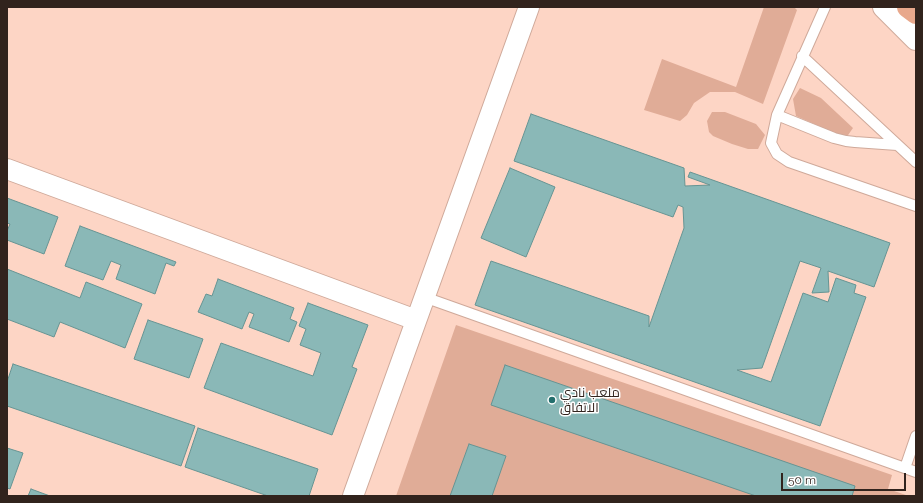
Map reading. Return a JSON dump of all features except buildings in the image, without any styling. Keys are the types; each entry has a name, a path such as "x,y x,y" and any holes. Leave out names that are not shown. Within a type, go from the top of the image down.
{"main road":[{"path":"884,7 916,39"},
{"path":"908,7 916,13"}],"street":[{"path":"353,496 529,7"},
{"path":"7,169 416,320"}],"lane":[{"path":"825,7 777,115 771,142 777,154 789,162 916,206"},
{"path":"802,56 916,162"},
{"path":"777,115 834,138 846,141 897,145"},
{"path":"424,297 916,472"},
{"path":"905,468 916,436"}],"shaded area":[{"path":"764,7 794,7 797,10 763,104 735,92 710,92 694,103 687,115 680,121 644,110 662,59 736,87"},
{"path":"800,88 821,98 853,128 846,138 796,116 793,99"},
{"path":"712,112 725,112 756,124 765,135 758,149 748,149 713,136 709,132 707,121"},
{"name":"ملعب نادي الاتفاق","path":"456,325 892,475 888,489 909,496 396,496"}],"place":[{"name":"ملعب نادي الاتفاق","path":"552,400"}]}
